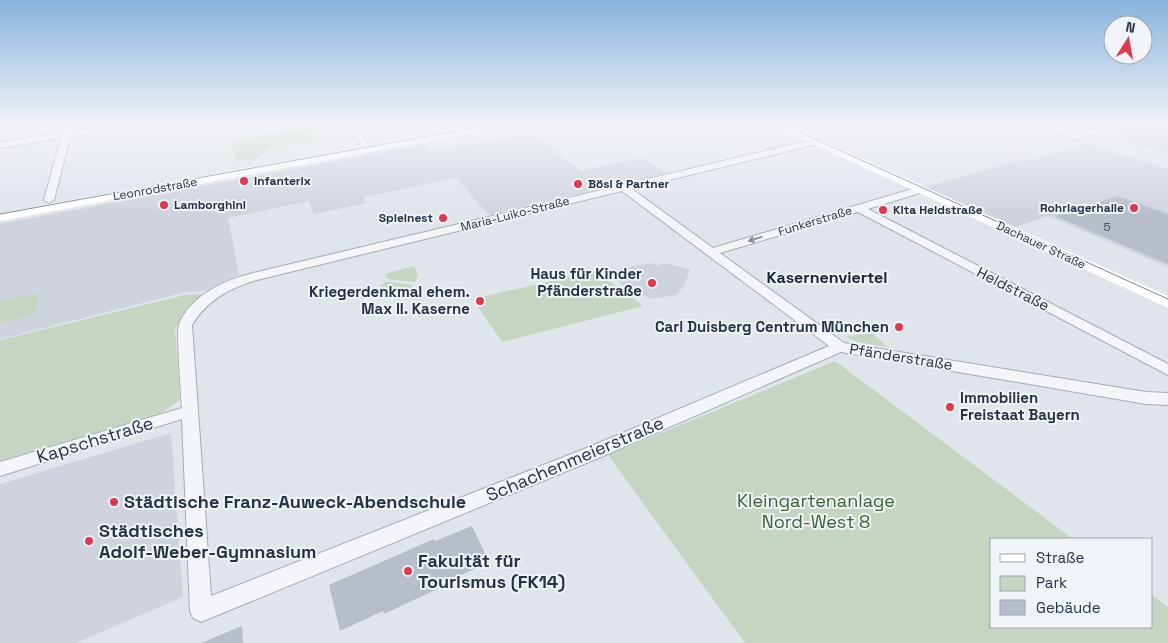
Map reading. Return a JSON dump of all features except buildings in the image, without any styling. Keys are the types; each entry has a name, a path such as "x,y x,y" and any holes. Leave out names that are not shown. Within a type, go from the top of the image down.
{"main road":[{"name":"Leonrodstraße","path":"0,209 318,155"},
{"name":"Leonrodstraße","path":"0,218 325,155"},
{"name":"Dachauer Straße","path":"843,155 1168,303"},
{"name":"Dachauer Straße","path":"860,155 1168,294"}],"street":[{"path":"49,200 61,155"},
{"name":"Maria-Luiko-Straße","path":"217,292 242,280 761,155"},
{"name":"Pfänderstraße","path":"624,188 840,347 1146,398 1168,399"},
{"name":"Funkerstraße","path":"711,252 920,190"},
{"name":"Heldstraße","path":"860,208 1168,370"},
{"name":"Schachenmeierstraße","path":"217,292 193,311 185,325 201,611 595,452 840,347"},
{"name":"Kapschstraße","path":"0,469 190,411"}],"shaded area":[{"path":"367,155 561,155 581,171 642,157 667,173 489,215 456,178 364,197 366,203 314,214 309,201 228,218 239,275 208,291 186,292 0,339 0,224"},
{"path":"1048,155 1124,155 1168,169 1168,267 1048,216 1012,228 923,188 1017,161 1036,159"},
{"name":"Haus für Kinder Pfänderstraße","path":"651,263 658,266 663,263 690,269 685,284 677,295 651,299 625,288 609,270"},
{"name":"Städtisches Adolf-Weber-Gymnasium","path":"171,433 183,597 76,643 0,643 0,484"}],"green space":[{"path":"234,155 263,155 259,156 259,158 236,162"},
{"path":"414,266 418,275 415,282 388,279 385,274"},
{"path":"596,271 643,306 502,342 473,299"},
{"path":"385,282 413,285 407,292 392,295 378,289"},
{"path":"39,293 34,315 0,323 0,302"},
{"path":"208,294 186,313 175,329 180,400 161,413 0,461 0,340 185,295"},
{"path":"871,332 887,347 857,342 846,337"},
{"name":"Kleingartenanlage Nord-West 8","path":"835,361 1072,538 990,538 990,628 1153,628 1153,596 1168,607 1168,643 745,643 608,455"}],"tram line":[{"path":"0,214 324,155"},
{"path":"850,155 1168,299"}],"place":[{"name":"Infanterix","path":"244,181"},
{"name":"Bösl & Partner","path":"578,184"},
{"name":"Lamborghini","path":"164,205"},
{"name":"Rohrlagerhalle","path":"1134,208"},
{"name":"Kita Heldstraße","path":"883,210"},
{"name":"Spielnest","path":"443,218"},
{"name":"Haus für Kinder Pfänderstraße","path":"652,283"},
{"name":"Kriegerdenkmal ehem. Max II. Kaserne","path":"480,301"},
{"name":"Carl Duisberg Centrum München","path":"899,327"},
{"name":"Immobilien Freistaat Bayern","path":"950,407"},
{"name":"Städtische Franz-Auweck-Abendschule","path":"114,502"},
{"name":"Städtisches Adolf-Weber-Gymnasium","path":"89,541"},
{"name":"Fakultät für Tourismus (FK14)","path":"408,571"}],"district":[{"name":"Kasernenviertel","path":"827,277"}]}
